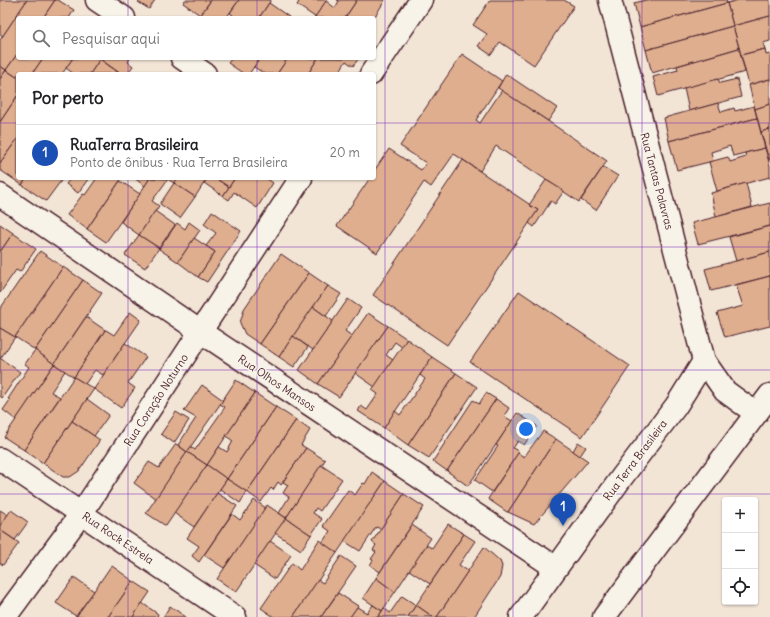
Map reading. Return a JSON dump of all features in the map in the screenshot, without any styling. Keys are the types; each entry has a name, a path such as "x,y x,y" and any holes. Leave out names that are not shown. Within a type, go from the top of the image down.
{"street":[{"path":"97,0 121,16"},
{"path":"372,72 421,0"},
{"name":"Rua Tantas Palavras","path":"610,0 704,361"},
{"path":"185,60 202,72"},
{"name":"Rua Coração Noturno","path":"5,617 82,514 300,180"},
{"name":"Rua Olhos Mansos","path":"0,195 201,332 556,568"},
{"path":"704,361 725,391 756,412"},
{"name":"Rua Terra Brasileira","path":"521,617 622,477 676,406 704,361"},
{"path":"604,617 770,395"},
{"name":"Rua Rock Estrela","path":"0,460 235,617"}],"building":[{"path":"0,0 27,0 3,36 0,34"},
{"path":"27,0 55,0 44,16 16,16"},
{"path":"55,0 58,0 74,10 70,16 44,16"},
{"path":"140,0 155,0 149,9 138,2"},
{"path":"185,0 211,0 200,15 183,3"},
{"path":"211,0 239,0 227,16 200,16"},
{"path":"239,0 271,0 260,16 232,16 230,13"},
{"path":"300,0 327,0 316,16 297,5"},
{"path":"337,0 357,0 346,16 316,16 326,1 335,8 339,1"},
{"path":"357,0 385,0 375,16 346,16"},
{"path":"490,0 564,0 574,6 534,65 500,42 491,55 478,46 487,34 473,25"},
{"path":"646,0 726,0 727,3 640,27 634,3"},
{"path":"739,0 770,0 770,16 733,26 727,3"},
{"path":"269,3 288,16 260,16"},
{"path":"727,3 733,26 646,50 640,27"},
{"path":"16,16 16,56 6,70 0,66 0,40"},
{"path":"770,16 770,41 763,43 765,49 741,55 733,26"},
{"path":"733,26 739,48 652,73 646,50"},
{"path":"739,48 745,72 658,96 653,77 678,70 677,66"},
{"path":"765,49 766,55 770,54 770,79 749,85 741,55"},
{"path":"462,54 502,81 476,120 480,123 502,90 607,161 579,202 496,146 480,171 454,154 431,187 424,182 377,253 337,226 369,180 376,180 376,168 389,149 421,170 426,163 400,146"},
{"path":"16,56 16,60 42,60 33,72 16,72 16,77 6,70"},
{"path":"42,60 72,60 63,72 33,72"},
{"path":"72,60 99,60 91,72 71,72 66,68"},
{"path":"99,60 101,60 117,72 91,72"},
{"path":"101,60 129,60 128,62 133,66 128,72 118,72"},
{"path":"230,60 259,60 250,72 241,72 228,63"},
{"path":"259,60 287,60 278,72 262,72 254,67"},
{"path":"287,60 317,60 309,72 278,72"},
{"path":"317,60 358,60 353,66 346,61 339,72 309,72"},
{"path":"0,66 6,70 0,79"},
{"path":"6,70 16,77 16,98 0,122 0,79"},
{"path":"506,74 557,108 548,121 498,88"},
{"path":"718,79 720,83 737,79 741,97 689,111 684,88"},
{"path":"770,79 770,104 755,109 749,85"},
{"path":"16,98 16,141 0,163 0,122"},
{"path":"718,103 721,112 734,108 735,111 754,106 757,118 669,141 664,118"},
{"path":"770,104 770,129 761,132 755,109"},
{"path":"757,118 765,148 733,156 730,146 711,152 713,161 677,170 669,141"},
{"path":"770,129 770,160 769,160 761,132"},
{"path":"16,141 16,180 26,180 22,185 0,170 0,163"},
{"path":"765,148 770,166 770,177 717,191 709,162 728,157 730,162 746,157 745,153"},
{"path":"463,160 538,210 447,345 373,295"},
{"path":"603,167 618,176 596,210 581,200"},
{"path":"26,180 62,180 46,201 22,185"},
{"path":"69,180 88,180 78,193 66,184"},
{"path":"96,180 121,180 87,229 67,215 83,194 85,195"},
{"path":"137,180 149,180 145,186"},
{"path":"149,180 167,180 152,201 159,206 139,235 121,222"},
{"path":"169,180 176,180 174,183"},
{"path":"176,180 206,180 195,197 174,183"},
{"path":"206,180 218,180 229,187 223,196 204,183"},
{"path":"218,180 234,180 229,187"},
{"path":"234,180 269,180 273,183 257,208 234,192 229,200 223,196"},
{"path":"546,180 564,191 555,204 551,201 534,227 529,223 538,210 529,205"},
{"path":"120,181 140,194 106,242 87,229"},
{"path":"174,183 195,197 180,218 160,204"},
{"path":"746,183 752,207 716,217 711,193"},
{"path":"770,203 770,226 698,244 692,223"},
{"path":"155,211 175,225 159,248 139,235"},
{"path":"212,211 241,231 207,282 198,277 215,252 206,246 216,233 204,224"},
{"path":"189,222 200,230 178,262 159,249 177,223 185,229"},
{"path":"0,224 13,233 0,252"},
{"path":"770,226 770,252 736,261 729,237"},
{"path":"13,233 36,249 20,272 16,270 0,293 0,252"},
{"path":"139,235 159,248 145,268 125,255"},
{"path":"194,238 215,252 198,277 178,262"},
{"path":"40,251 63,267 15,337 0,328 0,309"},
{"path":"770,252 770,276 711,291 705,269"},
{"path":"281,254 309,273 260,344 245,334 240,323 244,309"},
{"path":"63,267 83,280 35,350 15,337"},
{"path":"309,273 328,286 279,357 260,344"},
{"path":"770,276 770,326 725,337 717,313 743,306 736,285"},
{"path":"83,280 102,293 54,364 35,350"},
{"path":"328,286 341,294 326,316 313,307"},
{"path":"519,291 630,366 582,437 470,362"},
{"path":"348,299 361,308 345,331 352,336 318,384 299,370"},
{"path":"313,307 333,321 313,350 293,336"},
{"path":"130,312 141,320 103,375 95,370 85,384 74,377 105,330 114,335"},
{"path":"368,313 388,326 339,397 318,384"},
{"path":"86,317 105,330 74,377 54,364"},
{"path":"388,326 407,339 402,347 395,342 386,355 393,360 375,387 355,373"},
{"path":"0,328 15,337 0,359"},
{"path":"293,336 308,347 294,367 279,357"},
{"path":"407,339 432,357 384,428 358,411 361,406 367,410 378,394 372,390"},
{"path":"125,343 146,357 128,383 135,388 121,408 94,389"},
{"path":"35,350 54,364 16,420 3,410 10,400 8,399 29,367 25,364"},
{"path":"432,357 456,373 408,445 384,428 395,411 400,415 425,379 420,375"},
{"path":"0,358 20,372 2,398 0,396"},
{"path":"54,364 65,371 51,392 60,397 24,450 4,437"},
{"path":"456,373 477,387 429,458 408,445"},
{"path":"74,377 94,389 43,463 24,450"},
{"path":"236,380 255,393 207,465 187,452 191,447 195,450 225,407 220,404"},
{"path":"202,385 223,400 187,452 178,445 196,418 184,411"},
{"path":"255,393 276,407 227,479 207,465 219,447 227,452 233,441 226,436"},
{"path":"486,393 496,399 447,471 433,461 473,400 479,404"},
{"path":"87,399 109,415 94,436 72,421"},
{"path":"496,399 509,408 504,416 512,421 468,486 447,471"},
{"path":"276,407 296,420 247,492 227,479"},
{"path":"176,412 189,420 174,443 161,434"},
{"path":"517,413 537,426 524,445 518,441 513,448 519,452 492,492 475,480 498,446 496,445"},
{"path":"296,420 310,430 301,445 306,448 281,485 278,482 273,490 271,488 261,502 247,492"},
{"path":"72,421 100,440 79,471 70,477 63,477 43,463"},
{"path":"543,431 556,439 507,512 488,499 518,453 524,457"},
{"path":"556,439 588,461 534,524 508,512"},
{"path":"578,442 586,447 580,456 573,451"},
{"path":"176,444 187,452 156,499 134,483 149,462 159,468"},
{"path":"306,448 325,460 286,518 279,513 289,497 283,493 288,485 283,482"},
{"path":"187,452 207,465 166,526 146,513"},
{"path":"207,465 227,479 194,527 174,513"},
{"path":"321,465 342,479 320,511 316,508 313,513 322,519 311,535 286,518"},
{"path":"372,472 385,481 337,553 322,543 330,531 323,526 348,490 355,495 363,483 365,484"},
{"path":"227,479 247,492 240,503 220,489"},
{"path":"385,481 404,494 381,529 376,527 360,551 344,541"},
{"path":"217,493 237,506 199,562 192,556 199,546 187,538"},
{"path":"404,494 424,507 380,572 370,565 373,560 371,559 376,552 373,550 376,545 372,542"},
{"path":"254,500 266,508 224,568 204,555 232,514 240,520"},
{"path":"267,505 286,518 236,592 217,579"},
{"path":"0,510 8,515 0,526"},
{"path":"11,510 28,522 15,540 0,530 0,526"},
{"path":"286,518 311,535 301,550 275,533"},
{"path":"448,524 464,534 430,584 409,570 426,545 432,548"},
{"path":"412,525 431,538 395,592 376,578"},
{"path":"0,530 19,543 3,565 0,563"},
{"path":"464,534 475,541 459,565 468,571 437,617 433,617 416,605"},
{"path":"319,540 337,553 293,617 274,617 261,608 292,563 300,570"},
{"path":"270,541 291,555 275,579 254,565"},
{"path":"484,547 500,561 502,566 500,577 474,617 437,617"},
{"path":"341,556 356,566 321,617 293,617 318,580 323,583"},
{"path":"111,566 133,581 108,617 76,617"},
{"path":"74,577 94,591 76,616 56,603"},
{"path":"376,578 395,592 382,611 363,598"},
{"path":"133,581 150,592 133,617 108,617"},
{"path":"338,593 358,606 350,617 321,617"},
{"path":"402,596 416,605 408,617 378,617 384,608 390,613"},
{"path":"142,603 158,614 157,617 133,617"},
{"path":"373,605 382,611 378,617 350,617 357,607 367,613"},
{"path":"416,605 433,617 408,617"},
{"path":"170,606 186,617 163,617"}],"place":[{"name":"RuaTerra Brasileira","path":"563,526"}]}
